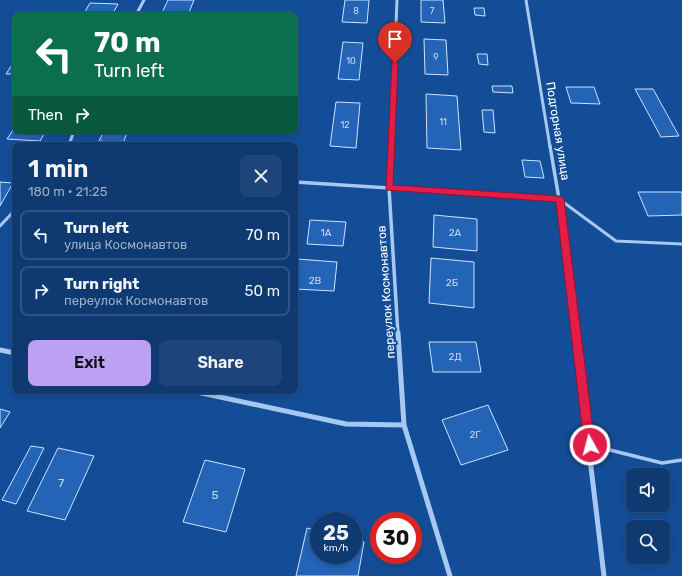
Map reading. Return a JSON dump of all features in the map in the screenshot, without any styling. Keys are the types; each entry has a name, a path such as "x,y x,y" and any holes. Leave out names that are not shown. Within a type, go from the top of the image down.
{"street":[{"path":"138,12 144,0"},
{"name":"переулок Космонавтов","path":"397,0 389,188 404,425 450,576"},
{"name":"Подгорная улица","path":"526,0 560,199 590,445 604,576"},
{"path":"298,182 560,199"},
{"path":"0,350 12,352"},
{"path":"206,394 346,424 404,425"}],"lane":[{"path":"560,199 616,241 682,244"},
{"path":"0,226 12,213"},
{"path":"590,445 662,463 682,460"}],"building":[{"path":"168,0 194,0 189,12 162,12"},
{"path":"345,0 369,0 367,23 342,22"},
{"path":"421,0 443,0 445,23 421,22"},
{"path":"90,3 118,4 114,12 85,12"},
{"path":"474,8 484,8 485,16 475,15"},
{"path":"424,39 446,40 448,75 425,74"},
{"path":"343,42 363,43 359,80 338,79"},
{"path":"477,54 487,54 488,65 479,64"},
{"path":"12,65 12,74 6,74"},
{"path":"492,86 512,86 513,93 493,92"},
{"path":"566,87 594,87 600,104 571,103"},
{"path":"635,89 653,89 679,136 661,137"},
{"path":"426,94 457,96 461,150 427,148"},
{"path":"336,102 360,103 356,148 330,146"},
{"path":"482,110 493,110 495,133 484,132"},
{"path":"12,132 12,134 44,134 40,141 7,139"},
{"path":"102,134 127,134 123,142 99,141"},
{"path":"522,160 540,161 544,178 525,177"},
{"path":"0,182 12,183 12,185 0,206"},
{"path":"638,192 682,192 682,215 648,216"},
{"path":"434,215 477,219 477,251 433,247"},
{"path":"310,220 346,222 343,246 307,244"},
{"path":"431,258 474,262 474,308 429,303"},
{"path":"298,259 337,262 334,291 298,289"},
{"path":"429,342 476,342 481,372 433,372"},
{"path":"488,405 508,450 461,465 442,420"},
{"path":"0,409 10,412 0,428"},
{"path":"31,446 44,448 16,504 2,500"},
{"path":"58,448 94,456 65,520 27,511"},
{"path":"205,460 245,469 226,532 183,522"},
{"path":"307,528 310,529 310,564 360,564 358,576 296,576"},
{"path":"362,541 364,542 362,553"}],"route":[{"path":"395,63 389,188 560,199 590,445"}]}
